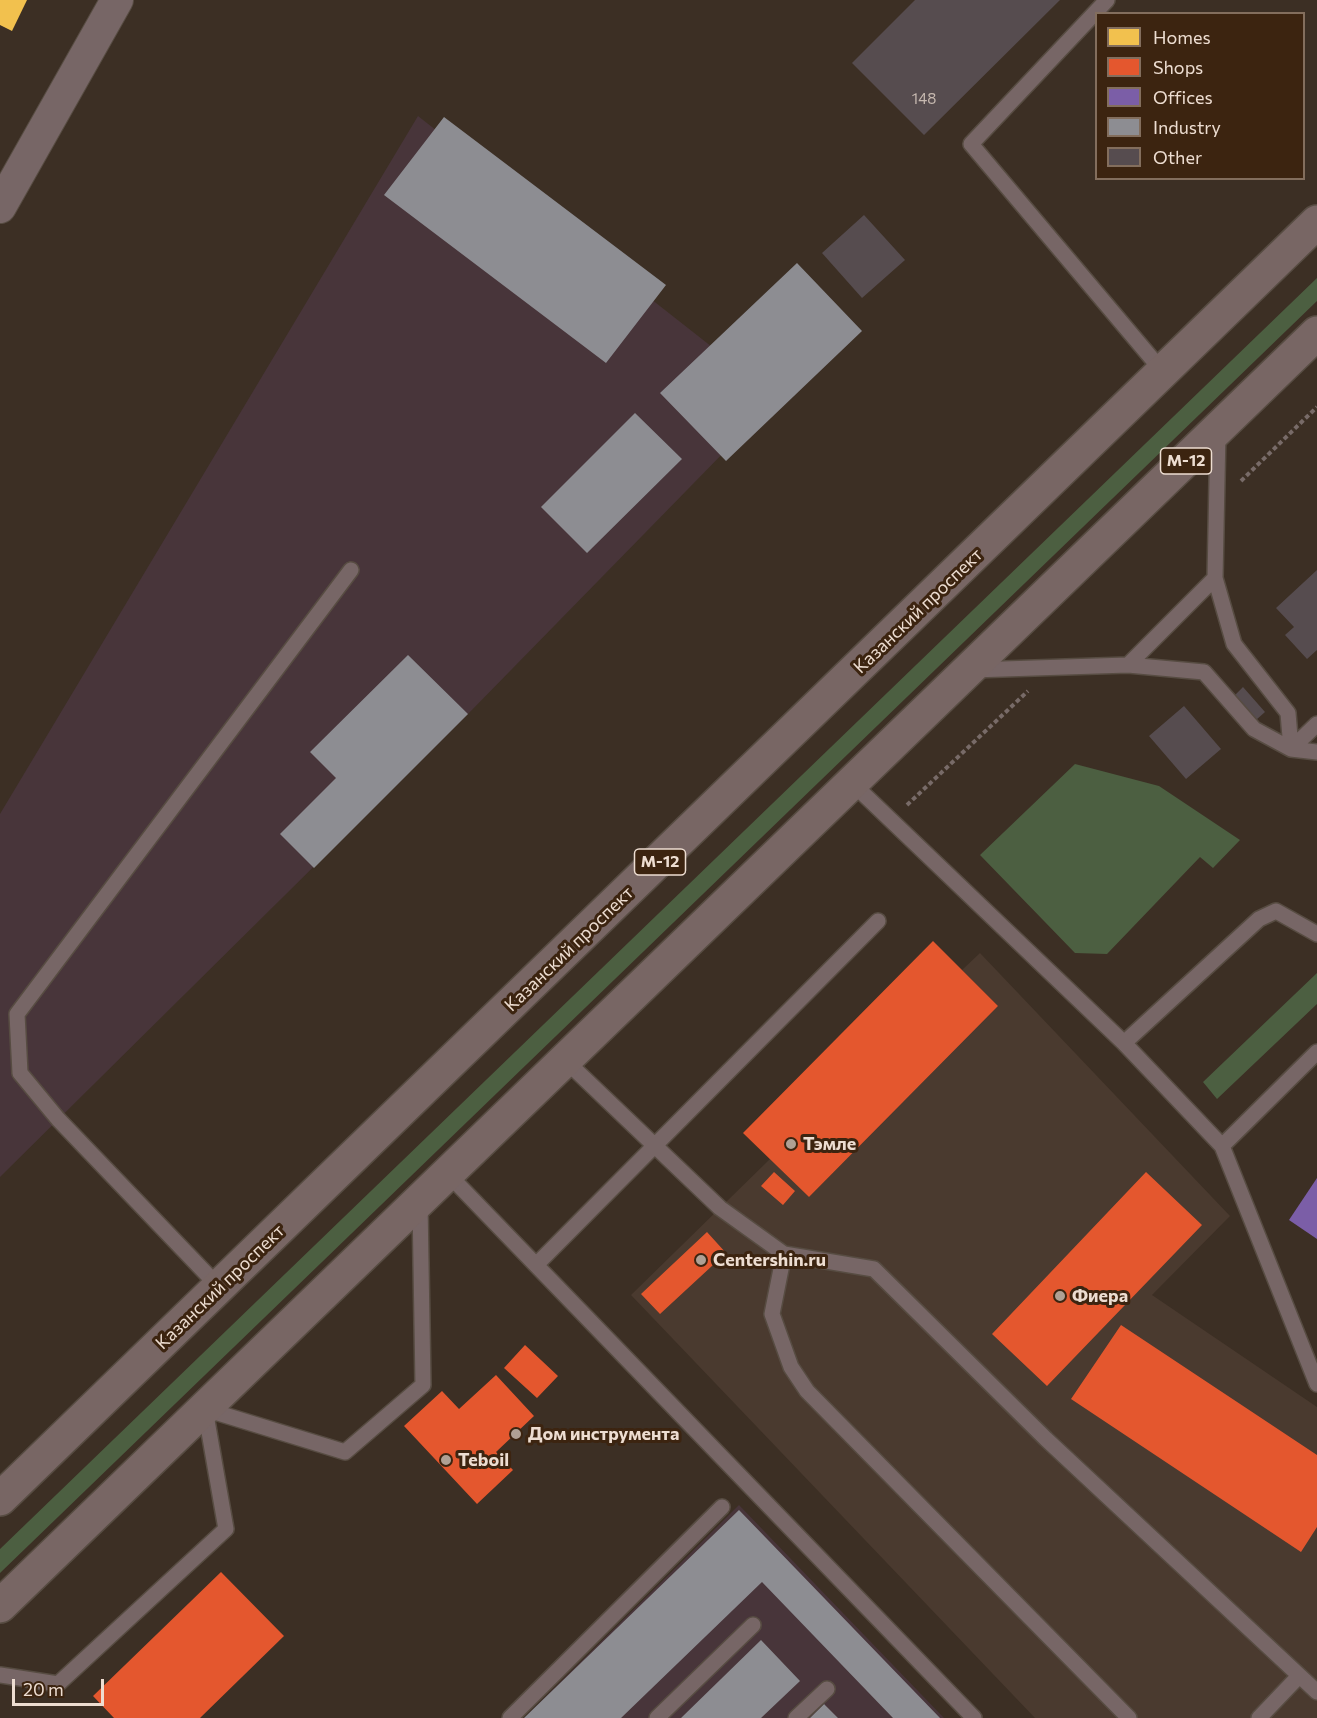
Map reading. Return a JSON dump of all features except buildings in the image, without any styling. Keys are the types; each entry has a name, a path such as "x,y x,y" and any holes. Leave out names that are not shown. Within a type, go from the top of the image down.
{"main road":[{"name":"Казанский проспект","path":"0,1499 1164,373 1317,222"},
{"name":"М-12","path":"0,1606 205,1409 420,1197 1317,333"}],"street":[{"path":"0,207 117,0"}],"lane":[{"path":"1096,12 1107,0"},
{"path":"1095,13 971,144 1164,373"},
{"path":"1218,429 1215,578 1234,644 1288,713 1291,749"},
{"path":"220,1288 58,1119 20,1073 17,1014 351,570"},
{"path":"1128,665 1215,578"},
{"path":"966,670 1128,665 1204,672 1254,729 1291,749 1317,752"},
{"path":"1291,749 1317,724"},
{"path":"851,782 1124,1043 1222,1146 1316,1382"},
{"path":"1124,1043 1259,919 1276,911 1317,934"},
{"path":"536,1264 878,921"},
{"path":"1222,1146 1317,1052"},
{"path":"564,1059 720,1208 784,1254 874,1269 1046,1439 1317,1692"},
{"path":"446,1172 974,1718"},
{"path":"0,1675 58,1684 226,1529 205,1409 345,1452 423,1385 420,1197"},
{"path":"784,1254 772,1314 791,1367 807,1391 1129,1718"},
{"path":"510,1718 722,1507"},
{"path":"657,1718 753,1625"},
{"path":"1259,1718 1299,1676"},
{"path":"796,1718 826,1689"}],"path":[{"path":"1216,505 1317,407"},
{"path":"891,820 1053,668"}],"shaded area":[{"path":"418,116 777,398 468,714 0,1177 0,814"},
{"path":"980,953 1230,1216 1152,1295 1317,1407 1317,1718 1035,1718 631,1295 770,1159 809,1197 998,1006 962,970"},
{"path":"739,1505 944,1718 524,1718"}],"green space":[{"path":"1317,278 1317,301 0,1573 0,1549"},
{"path":"1075,764 1159,786 1240,840 1213,868 1200,857 1107,954 1075,953 980,855"},
{"path":"1317,973 1317,1004 1217,1099 1203,1082"}],"place":[{"name":"Тэмле","path":"791,1144"},
{"name":"Centershin.ru","path":"701,1260"},
{"name":"Фиера","path":"1060,1296"},
{"name":"Дом инструмента","path":"516,1434"},
{"name":"Teboil","path":"446,1460"}]}
